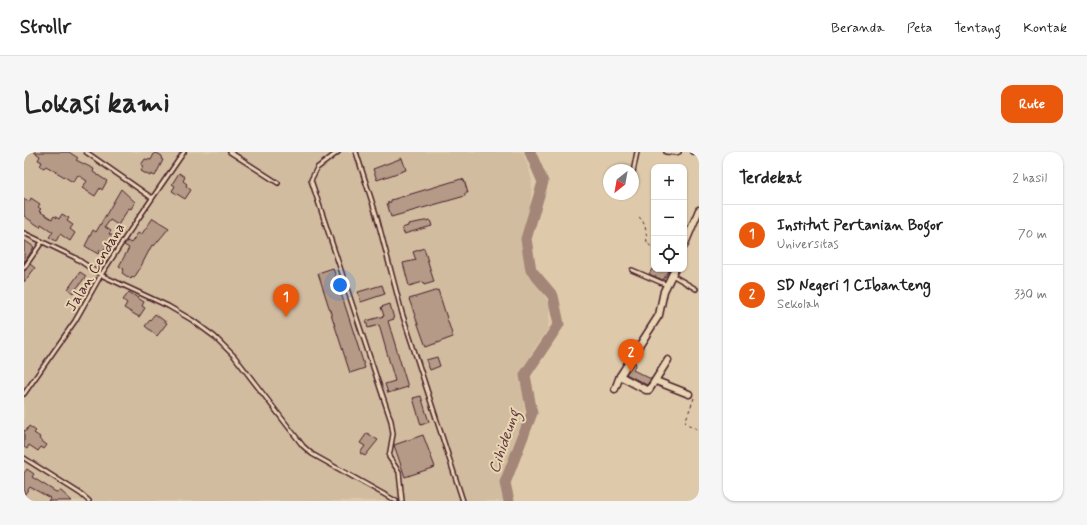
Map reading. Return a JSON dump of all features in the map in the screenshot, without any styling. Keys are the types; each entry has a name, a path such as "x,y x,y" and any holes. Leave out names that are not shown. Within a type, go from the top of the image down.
{"street":[{"path":"687,239 699,210"},
{"path":"615,389 620,376 659,315 662,308 662,299 673,272"},
{"path":"620,376 646,390 649,390 668,360"},
{"path":"656,381 688,394"}],"lane":[{"path":"86,152 152,198"},
{"name":"Jalan Cendana","path":"24,394 75,321 100,275 184,152"},
{"path":"230,152 278,183"},
{"path":"338,152 317,168 311,180 391,421 393,434 389,457 399,472 402,501"},
{"path":"356,152 376,214 402,313 463,501"},
{"path":"634,164 636,152"},
{"path":"666,152 676,154 679,152"},
{"path":"693,152 699,154"},
{"path":"24,233 74,257 100,275 168,306 192,320 215,337 234,356 303,446 312,454 396,501"},
{"path":"24,268 42,242"},
{"path":"632,270 667,285"},
{"path":"673,272 696,289"},
{"path":"24,458 81,494 89,501"}],"path":[{"path":"638,217 642,220 646,228 647,243 651,246"},
{"path":"688,394 693,395 694,398 685,422 699,430"}],"shaded area":[{"path":"24,152 523,152 532,180 528,246 531,274 550,305 548,329 533,351 524,373 524,420 504,501 24,501"}],"building":[{"path":"34,152 69,152 78,158 76,160 94,169 93,172 107,181 102,190 100,188 95,196 82,188 87,181 78,175 73,182 46,166 44,168 40,166 42,162 38,160 40,156"},
{"path":"155,152 162,156 161,159 163,160 155,176 151,174 150,176 141,171 143,166 141,165 145,159 151,160"},
{"path":"402,158 406,170 377,180 373,169"},
{"path":"179,173 185,177 183,181 191,190 185,199 172,191 175,186 172,184"},
{"path":"461,179 464,180 468,193 465,193 465,196 391,217 387,203 391,202 391,200"},
{"path":"121,189 135,202 131,209 129,208 118,225 110,220 105,227 111,231 109,234 113,236 103,252 100,250 98,254 85,246 93,230 96,232"},
{"path":"31,198 40,204 38,207 41,209 39,211 52,219 54,216 59,219 62,214 69,218 67,221 73,225 70,229 75,233 70,241 60,234 56,241 49,237 53,232 41,224 40,227 24,216 24,199 29,202"},
{"path":"153,218 169,228 154,246 152,245 139,270 134,278 132,277 131,279 122,273 124,269 119,266 129,248 124,245 127,241 131,243 138,233 141,235"},
{"path":"430,220 432,226 404,234 402,228 408,226 408,224"},
{"path":"24,240 34,247 24,263"},
{"path":"424,248 434,282 424,285 423,282 409,286 403,263 416,260 413,252"},
{"path":"30,264 35,268 24,282 24,271"},
{"path":"333,268 365,368 350,373 318,273"},
{"path":"651,271 651,272 668,272 663,280 649,274"},
{"path":"80,272 86,276 73,293 68,289"},
{"path":"382,285 385,294 361,302 358,292"},
{"path":"438,290 453,337 426,347 409,299"},
{"path":"129,292 144,302 142,306 145,308 139,317 124,308 127,303 123,300"},
{"path":"390,304 394,319 388,321 408,387 388,393 385,384 395,381 379,325 368,328 366,321 384,316 381,307"},
{"path":"155,314 167,323 157,336 145,326"},
{"path":"437,357 440,366 430,370 426,360"},
{"path":"634,362 636,363 633,370 651,379 647,385 626,374"},
{"path":"421,396 429,422 421,425 413,398"},
{"path":"29,426 36,431 34,433 40,437 39,439 47,445 44,449 41,447 38,451 29,445 27,449 24,447 24,430 26,431"},
{"path":"367,433 378,440 365,456 360,453 365,446 360,443"},
{"path":"423,435 435,467 405,477 394,445"},
{"path":"27,469 34,474 32,477 56,492 61,491 72,501 48,501 50,498 30,487 24,495 24,473"}],"waterway":[{"name":"Cihideung","path":"509,501 505,483 532,413 525,375 559,324 553,296 531,270 526,239 543,182 530,152"}],"place":[{"name":"Institut Pertanian Bogor","path":"286,317"},
{"name":"SD Negeri 1 CIbanteng","path":"631,372"}]}
